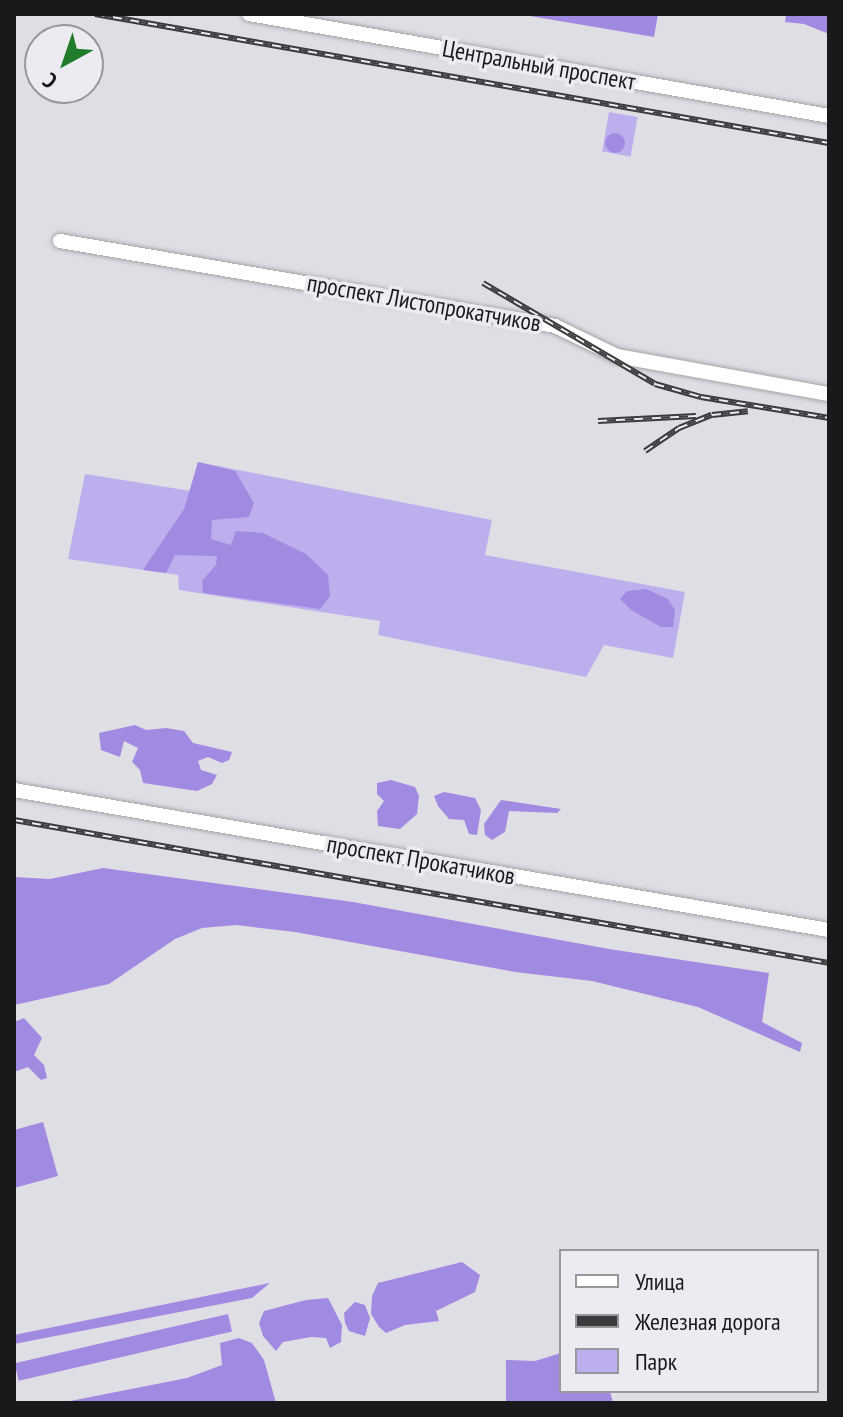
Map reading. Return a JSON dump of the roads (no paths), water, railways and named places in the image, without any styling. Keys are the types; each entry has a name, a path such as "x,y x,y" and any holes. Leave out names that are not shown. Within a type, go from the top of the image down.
{"street":[{"name":"Центральный проспект","path":"249,14 829,116"},
{"name":"проспект Листопрокатчиков","path":"60,241 555,326 617,356 829,394"},
{"name":"проспект Прокатчиков","path":"14,790 829,930"}],"railway":[{"path":"95,14 829,143"},
{"path":"483,283 655,384 701,397 829,418"},
{"path":"645,451 679,428 712,415 748,411"},
{"path":"598,421 696,416"},
{"path":"14,820 829,963"}]}
